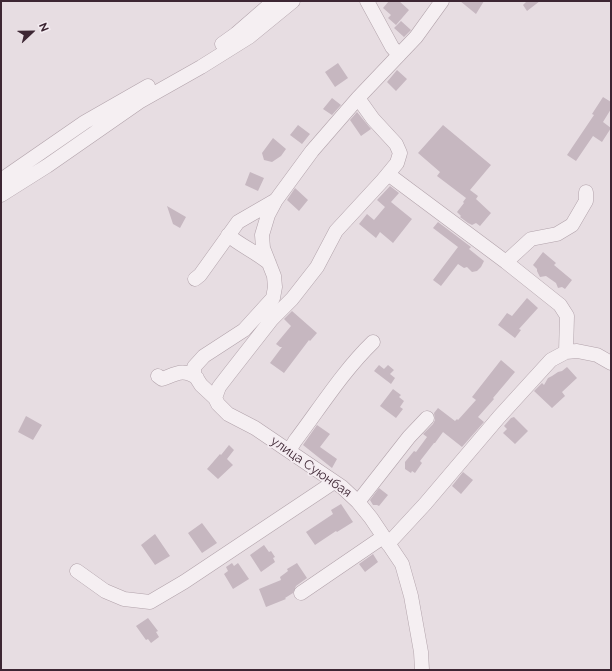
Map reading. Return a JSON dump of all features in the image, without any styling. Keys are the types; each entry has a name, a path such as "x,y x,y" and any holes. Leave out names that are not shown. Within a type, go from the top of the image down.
{"street":[{"path":"1,180 85,122 214,49 236,34 274,1"},
{"path":"1,195 47,166 139,102 201,67 249,37 293,1"},
{"path":"367,1 392,47 399,55"},
{"path":"358,98 373,119 396,144 400,153 397,163 336,231 317,267 292,299 272,319 226,378 219,387 215,398 207,392 194,374 194,367 204,356 244,330 274,298 274,276 263,248 262,235 268,215 276,200 312,151 358,98 416,37 442,1"},
{"path":"388,174 506,262 560,305 567,316 566,352"},
{"path":"506,262 531,239 557,234 572,225 586,201 586,192"},
{"path":"195,279 200,275 238,222 276,200"},
{"path":"228,235 248,249 258,253 269,263"},
{"path":"289,451 345,374 373,342"},
{"path":"301,593 385,540 425,504 550,360 566,352 577,351 597,355 611,363"},
{"path":"158,376 162,379 182,372 188,373 197,378"},
{"name":"улица Суюнбая","path":"215,398 218,404 228,414 255,428 289,451 342,487 358,502 402,564 411,596 421,652 422,670"},
{"path":"358,502 409,437 427,418"},
{"path":"77,570 106,591 118,597 150,602 184,582 334,482"}],"building":[{"path":"389,1 399,1 409,10 396,25 388,18 391,15 383,8"},
{"path":"460,1 484,1 476,14"},
{"path":"527,1 540,1 527,11 523,5"},
{"path":"401,21 411,30 404,37 394,28"},
{"path":"338,63 348,78 335,87 325,72"},
{"path":"397,70 407,79 396,91 387,82"},
{"path":"603,97 611,102 611,109 603,122 611,128 602,142 593,136 576,161 567,155 594,115 592,114"},
{"path":"332,98 341,105 332,115 323,109"},
{"path":"357,112 371,129 361,136 350,120"},
{"path":"298,125 310,134 302,144 290,135"},
{"path":"443,125 491,165 470,190 478,196 476,199 491,213 480,226 476,223 472,225 460,217 461,216 457,212 466,198 437,176 440,172 418,153"},
{"path":"273,138 286,149 281,156 272,162 264,160 262,153"},
{"path":"250,172 264,178 258,191 245,185"},
{"path":"390,186 399,193 391,202 412,219 393,243 380,232 376,238 359,224 367,214 374,220 385,207 377,200"},
{"path":"295,188 308,200 299,211 287,200"},
{"path":"167,206 186,217 180,228 173,224"},
{"path":"438,222 471,247 469,249 484,261 477,271 472,272 467,267 464,268 458,264 441,286 433,280 458,247 433,228"},
{"path":"543,252 556,263 554,265 572,280 565,289 562,287 558,288 556,283 546,276 540,277 537,269 533,265"},
{"path":"527,298 538,308 519,329 521,330 515,338 498,325 507,313 512,316"},
{"path":"292,311 317,333 310,341 309,340 284,373 270,363 282,347 276,344 291,326 284,319"},
{"path":"501,360 515,372 478,417 484,422 462,447 443,432 420,461 422,463 415,473 412,471 411,473 405,469 405,462 414,451 416,452 427,437 423,434 433,424 435,420 434,413 438,408 455,421 457,419 458,420 476,400 472,397"},
{"path":"379,365 384,369 388,365 394,370 390,374 395,378 391,384 374,371"},
{"path":"567,367 577,378 562,392 565,396 552,408 534,391 542,383 544,385 548,378"},
{"path":"393,389 401,395 399,397 404,401 400,407 403,409 396,418 380,406"},
{"path":"26,416 42,425 33,440 18,432"},
{"path":"514,417 528,431 515,444 503,433 507,429 504,426 511,418"},
{"path":"317,425 330,434 320,447 337,459 332,468 303,445"},
{"path":"229,445 234,450 227,459 233,465 218,479 207,469"},
{"path":"463,472 473,480 461,494 452,486"},
{"path":"379,488 388,495 379,506 373,505 370,500"},
{"path":"341,504 353,522 315,545 306,532 333,514 331,510"},
{"path":"202,523 217,543 202,553 188,533"},
{"path":"155,534 170,556 155,565 141,545"},
{"path":"264,545 275,557 273,558 275,562 261,572 250,555"},
{"path":"373,554 378,562 365,572 359,564"},
{"path":"232,563 234,566 238,563 249,579 233,589 224,574 228,571 226,567"},
{"path":"297,563 307,578 296,586 293,593 285,598 286,599 266,607 259,589 281,580 280,577 288,571 287,569"},
{"path":"148,618 158,631 156,632 159,637 151,643 148,639 146,640 136,626"}]}
